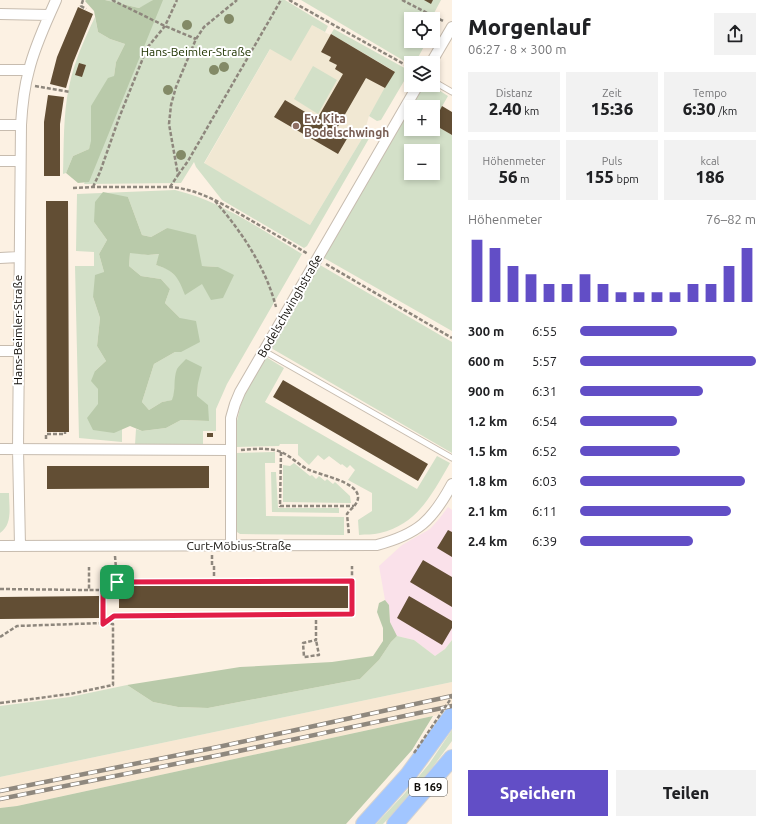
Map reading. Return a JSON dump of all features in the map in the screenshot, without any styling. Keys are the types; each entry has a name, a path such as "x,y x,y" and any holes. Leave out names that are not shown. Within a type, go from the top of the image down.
{"main road":[{"name":"B 169","path":"364,824 386,800 419,755 452,715"},
{"name":"B 169","path":"395,824 451,759"}],"street":[{"name":"Hans-Beimler-Straße","path":"20,546 18,351 21,125 23,99 28,70 37,42 56,0"},
{"path":"0,14 49,15"},
{"path":"434,56 449,25"},
{"path":"0,70 28,70"},
{"name":"Bodelschwinghstraße","path":"231,546 230,450 231,418 235,404 264,351 414,92"},
{"path":"0,125 21,125"},
{"path":"0,161 20,161"},
{"path":"0,258 19,257"},
{"path":"0,351 18,351"},
{"path":"0,449 230,450"},
{"name":"Curt-Möbius-Straße","path":"0,546 376,545 395,540 426,522 436,512 452,484"}],"lane":[{"path":"440,85 452,92"},
{"path":"264,351 452,458"}],"path":[{"path":"83,0 81,6 86,9"},
{"path":"112,0 165,26 196,39"},
{"path":"93,186 100,172 146,48 165,26 177,0"},
{"path":"178,175 169,124 171,105 176,87 196,39 204,27 237,0"},
{"path":"170,187 188,160 281,0"},
{"path":"289,0 404,64"},
{"path":"402,0 449,25"},
{"path":"34,86 70,92"},
{"path":"73,188 93,186 170,187 192,190 214,200 452,338"},
{"path":"214,200 239,231 251,250 267,280 276,307"},
{"path":"230,450 267,449 281,452 307,469 350,486 358,496 354,506 347,514 349,537"},
{"path":"281,452 280,506 354,506"},
{"path":"115,546 117,582"},
{"path":"214,566 214,581"},
{"path":"103,624 114,616 352,614 352,566"},
{"path":"89,567 90,590"},
{"path":"0,589 103,590 117,582 352,581"},
{"path":"103,590 103,624"},
{"path":"316,614 316,640 319,655 304,657 303,643 316,640"},
{"path":"0,637 17,626 113,624 113,685 70,694 0,703"},
{"path":"419,755 452,697"}],"shaded area":[{"name":"Ev. Kita Bodelschwingh","path":"291,13 330,35 331,34 395,72 369,116 363,137 310,225 204,164"},
{"path":"448,507 452,510 452,640 445,649 435,656 414,640 397,636 390,622 389,605 385,600 379,566 402,545 430,529"},
{"path":"452,682 452,714 433,716 17,806 0,808 0,777"}],"green space":[{"path":"105,0 153,0 152,2 139,8"},
{"path":"105,0 139,8 153,0 163,0 89,182 78,183 66,173 73,156 89,149 91,141 91,106 108,78 114,76 116,62 125,44 110,39 98,32 94,11 85,1"},
{"name":"Hans-Beimler-Straße","path":"162,0 285,0 328,26 325,32 312,25 291,61 270,49 204,163 310,225 363,137 369,134 371,135 307,246 304,248 222,200 196,167 194,162 181,183 84,184"},
{"path":"301,0 441,0 435,12 404,12 404,48 423,48 419,56 404,56 404,61"},
{"path":"95,17 98,32 110,39 125,44 116,62 114,76 89,149 73,156 66,173 63,174 65,119 69,87 83,43"},
{"path":"334,29 404,68 404,81 381,120 377,121 369,116 394,71 331,34"},
{"path":"313,66 337,80 318,114 294,99"},
{"path":"440,91 448,96 440,110 440,100 414,100 419,92"},
{"path":"404,118 404,136 440,136 440,128 452,135 452,331 324,258"},
{"path":"175,190 209,201 241,217 302,254 227,384 216,409 216,431 203,431 203,445 135,445 136,429 142,431 166,428 181,420 209,421 197,397 198,383 175,384 173,400 162,402 149,410 142,402 154,364 175,352 180,318 165,303 170,289 161,279 141,276 129,266 130,252 148,255 160,254 156,265 168,269 179,279 218,267 202,266 167,228 151,237 142,235 128,197 94,222 107,240 99,254 104,272 93,297 100,318 97,346 106,361 95,371 98,389 98,404 114,432 122,429 122,442 79,438 75,266 94,266 94,252 76,251 77,194"},
{"path":"103,192 128,197 142,235 151,237 167,228 196,235 202,266 218,267 234,275 223,298 211,300 202,284 185,295 178,279 172,272 156,265 159,254 148,255 130,253 129,266 141,276 161,279 170,289 165,303 180,318 196,321 200,342 181,352 175,352 154,364 142,402 149,410 162,402 172,400 177,369 186,359 202,367 198,383 197,396 208,405 209,421 181,420 166,428 142,431 130,426 114,433 93,430 87,418 98,404 98,389 91,381 95,371 106,361 97,346 100,318 93,297 95,275 104,272 99,254 107,240 94,222 95,202"},
{"path":"320,265 452,342 452,453 271,348"},
{"path":"266,357 284,368 265,402 417,489 437,456 450,463 437,486 414,515 393,529 377,534 359,535 358,520 372,511 372,493 348,480 355,470 350,465 347,468 329,456 324,460 318,455 309,465 298,455 298,444 236,447 235,429 243,396"},
{"path":"275,452 275,463 265,463 266,516 344,517 344,535 240,534 237,532 236,453"},
{"path":"294,463 316,479 319,476 325,481 327,479 333,484 335,482 350,496 351,503 283,502 283,465 290,466"},
{"path":"271,472 276,472 278,508 339,508 339,513 272,512"},
{"path":"0,493 9,493 10,509 7,525 0,533"},
{"path":"385,600 389,605 390,622 397,636 379,660 360,679 208,708 178,707 153,702 127,685 240,667 332,662 373,656 383,641 383,628 377,612 379,603"},
{"path":"397,636 414,640 435,656 445,649 452,640 452,682 0,777 0,706 70,697 127,685 153,702 178,707 208,708 360,679 379,660"},
{"path":"433,716 412,750 346,824 0,824 0,808 17,806"},
{"path":"452,730 452,741 407,799 383,824 376,824 405,793 429,764"}],"building":[{"path":"424,0 433,0 431,4"},
{"path":"78,7 93,14 73,63 66,88 50,84 57,57"},
{"path":"331,34 395,72 385,88 366,78 336,130 348,137 338,154 274,117 285,100 317,119 343,74 335,69 337,65 329,61 331,57 321,52"},
{"path":"79,63 86,65 82,77 75,75"},
{"path":"48,95 64,97 60,124 60,176 44,176 44,122"},
{"path":"442,106 452,112 452,135 440,128 440,110"},
{"path":"46,201 68,201 69,432 47,432"},
{"path":"283,380 428,464 418,481 273,397"},
{"path":"207,433 213,433 213,437 207,437"},
{"path":"47,466 209,466 209,488 47,489"},
{"path":"448,530 452,532 452,557 437,548"},
{"path":"423,560 452,577 452,607 410,582"},
{"path":"119,586 350,586 350,608 119,608"},
{"path":"99,596 100,618 0,619 0,597"},
{"path":"409,596 452,621 452,628 442,645 397,618"}],"railway":[{"path":"0,791 218,747 452,696"},
{"path":"0,799 220,755 452,706"}],"place":[{"name":"Ev. Kita Bodelschwingh","path":"296,126"}],"route":[{"path":"352,581 352,614 114,616 103,624 103,590 117,582 352,581"}]}
